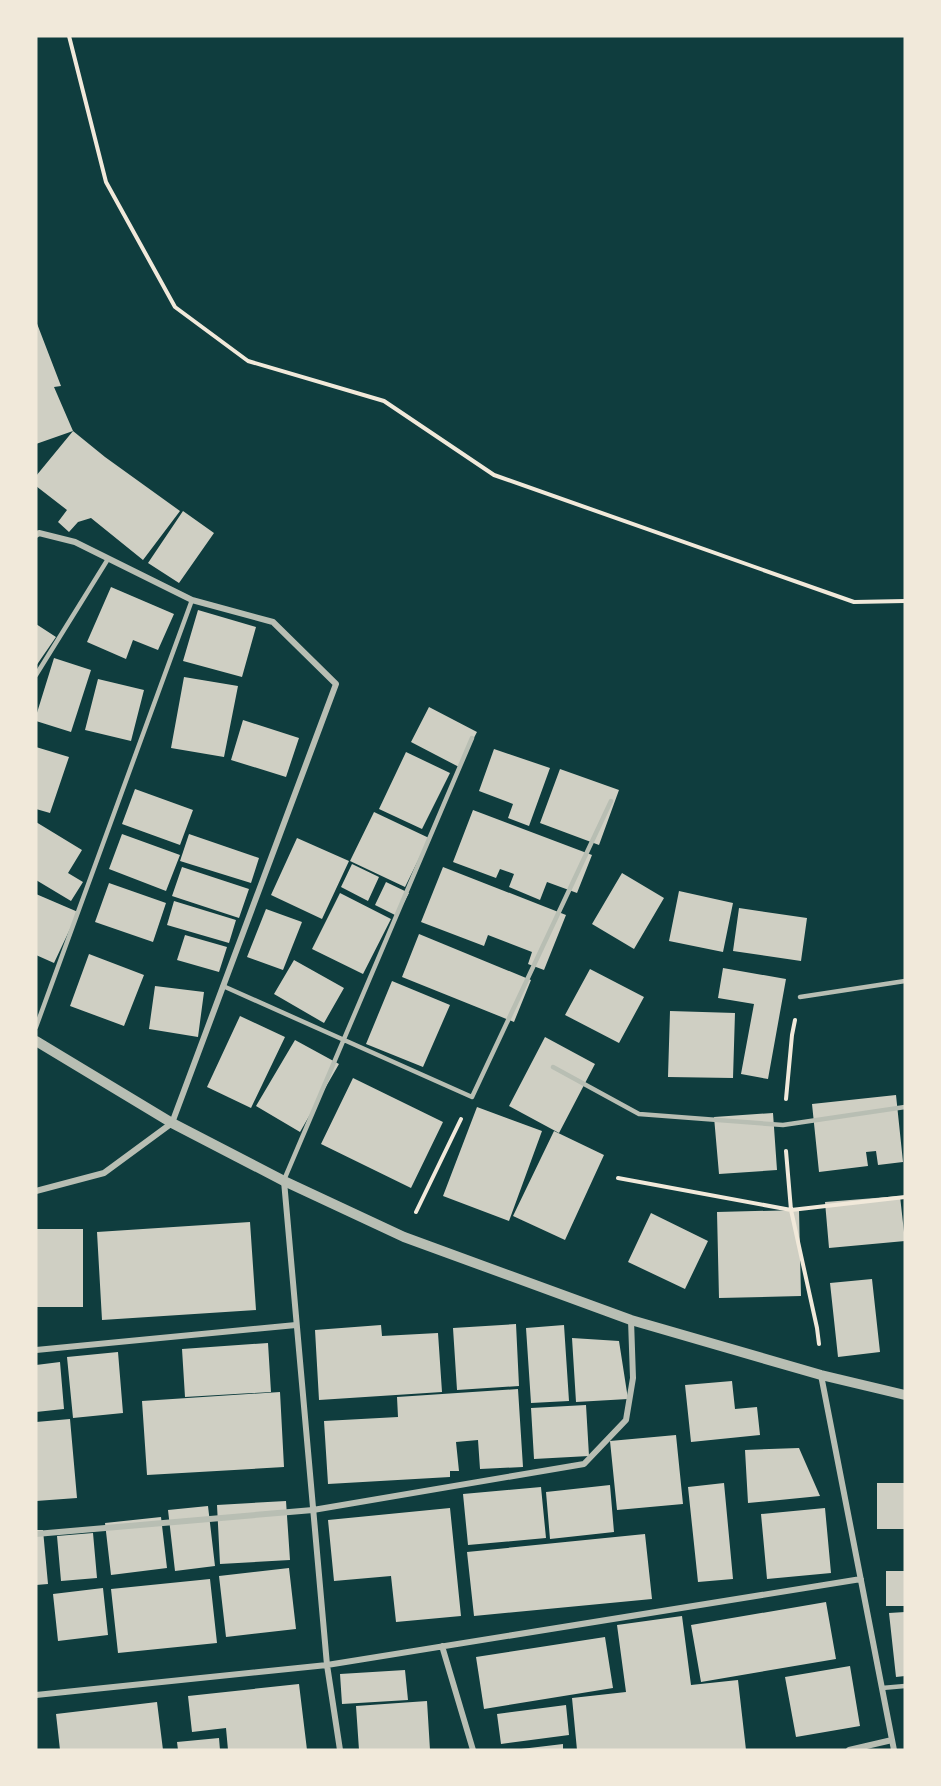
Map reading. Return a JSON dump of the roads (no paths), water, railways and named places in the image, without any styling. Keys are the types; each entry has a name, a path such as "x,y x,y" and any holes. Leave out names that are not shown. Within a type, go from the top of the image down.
{"street":[{"path":"36,1191 104,1173 172,1123 336,684 273,622 192,600 75,542 37,532"},
{"path":"36,1041 172,1123 284,1181 404,1237 631,1320 821,1375 905,1395"},
{"path":"284,1181 327,1665 340,1750"},
{"path":"36,1534 313,1510 584,1464 626,1420 633,1378 631,1320"},
{"path":"36,1350 296,1325"},
{"path":"821,1375 894,1750"},
{"path":"36,1695 327,1665 861,1579"},
{"path":"442,1646 473,1750"},
{"path":"849,1750 892,1740"}],"lane":[{"path":"36,675 108,559"},
{"path":"36,1027 192,600"},
{"path":"284,1181 472,738"},
{"path":"223,986 472,1097 611,801"},
{"path":"800,997 905,981"},
{"path":"553,1067 639,1114 783,1125 905,1107"},
{"path":"882,1688 905,1686"}]}
